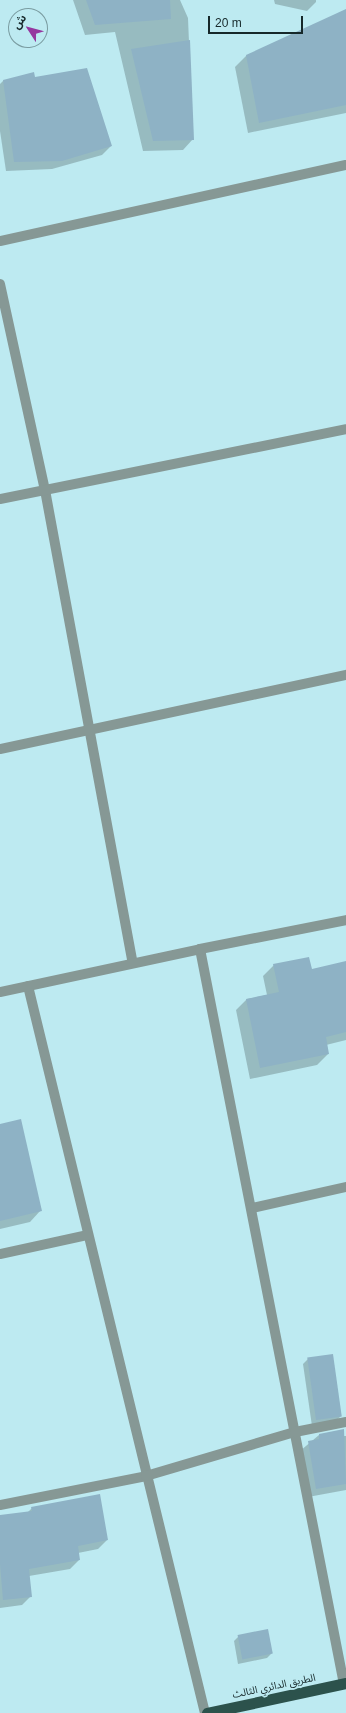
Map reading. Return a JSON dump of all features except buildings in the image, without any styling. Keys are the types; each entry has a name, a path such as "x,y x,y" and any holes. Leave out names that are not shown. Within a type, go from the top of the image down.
{"highway":[{"name":"الطريق الدائري الثالث","path":"206,1713 345,1683"}],"street":[{"path":"0,241 346,165"},
{"path":"0,284 45,490 133,963"},
{"path":"0,499 346,429"},
{"path":"0,750 346,675"},
{"path":"0,992 200,948 346,920"},
{"path":"200,948 345,1683"},
{"path":"28,986 146,1476 206,1713"},
{"path":"252,1208 346,1187"},
{"path":"0,1254 88,1235"},
{"path":"0,1505 146,1476 295,1432 346,1422"}]}
